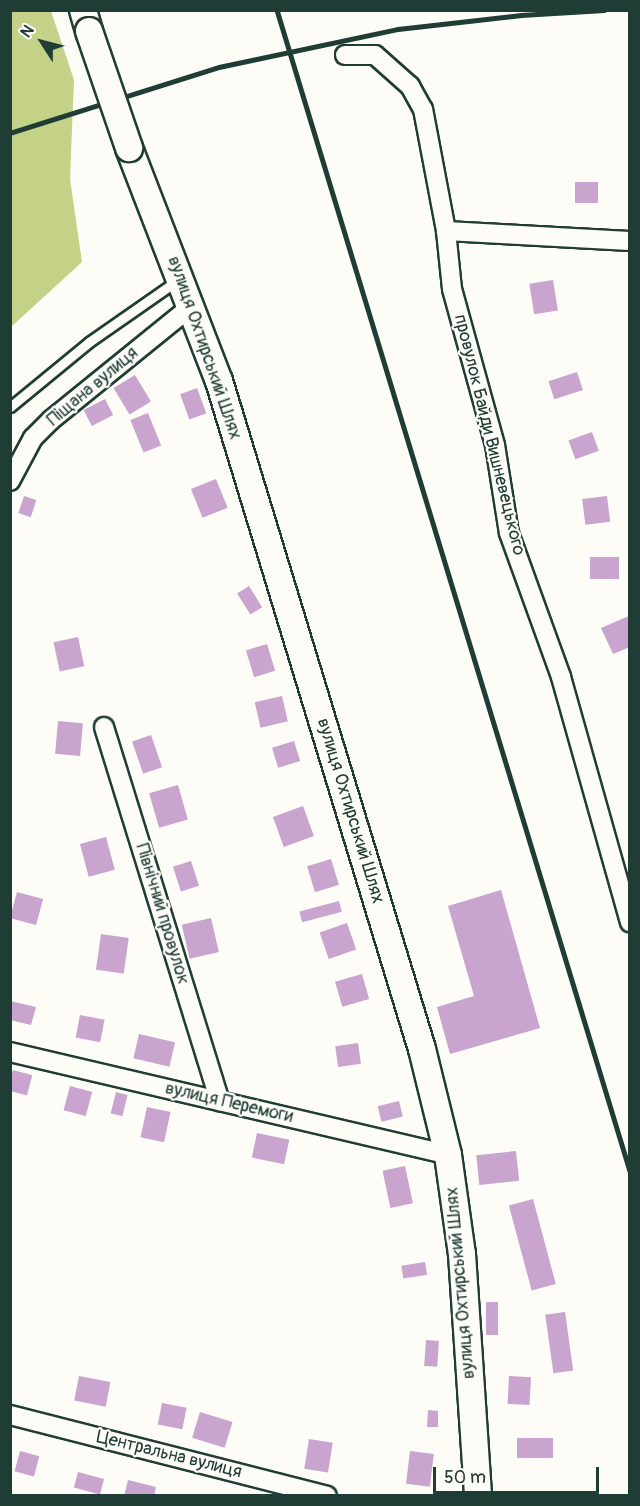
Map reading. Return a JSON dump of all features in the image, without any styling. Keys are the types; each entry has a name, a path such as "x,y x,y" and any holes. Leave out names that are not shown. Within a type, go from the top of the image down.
{"main road":[{"name":"вулиця Охтирський Шлях","path":"86,21 129,148 181,277 219,381 422,1049 448,1155 462,1254 478,1496"}],"street":[{"name":"провулок Байди Вишневецького","path":"345,56 375,55 410,86 423,109 446,231 452,289 495,445 509,533 561,677 630,923"},
{"path":"446,231 630,241"},
{"name":"Піщана вулиця","path":"10,481 33,438 51,420 192,306"},
{"name":"Північний провулок","path":"104,728 220,1101"},
{"name":"вулиця Перемоги","path":"10,1052 448,1155"},
{"name":"Центральна вулиця","path":"10,1415 327,1496"}],"lane":[{"path":"10,407 89,342 181,277"}],"green space":[{"path":"11,10 51,11 74,80 70,179 82,262 11,327"}],"building":[{"path":"575,182 598,182 598,203 575,203"},
{"path":"553,280 558,311 534,314 529,284"},
{"path":"577,372 583,390 554,399 548,381"},
{"path":"135,375 151,402 130,414 114,388"},
{"path":"197,388 206,413 189,420 180,394"},
{"path":"105,399 113,415 92,426 84,410"},
{"path":"148,413 161,445 143,453 130,420"},
{"path":"592,432 599,451 575,459 569,441"},
{"path":"216,479 228,508 203,518 191,489"},
{"path":"24,496 36,500 31,517 18,513"},
{"path":"607,496 610,522 585,525 582,499"},
{"path":"590,557 619,557 619,579 590,579"},
{"path":"249,586 262,607 250,615 237,593"},
{"path":"629,616 630,647 613,654 601,628"},
{"path":"78,637 84,666 60,672 54,642"},
{"path":"267,644 275,671 254,677 246,650"},
{"path":"282,696 288,721 261,728 255,702"},
{"path":"58,721 83,723 80,756 55,754"},
{"path":"151,735 162,767 143,774 132,742"},
{"path":"294,741 300,761 278,768 272,748"},
{"path":"178,785 188,820 159,828 149,793"},
{"path":"303,806 314,836 284,847 273,817"},
{"path":"106,837 115,870 89,877 80,844"},
{"path":"331,859 339,885 315,892 307,866"},
{"path":"191,861 199,886 181,892 173,867"},
{"path":"501,890 540,1028 450,1054 437,1007 474,996 448,906"},
{"path":"17,892 43,899 36,925 10,918"},
{"path":"339,901 342,912 302,922 299,912"},
{"path":"211,918 219,952 190,959 182,925"},
{"path":"347,923 356,949 329,959 320,932"},
{"path":"101,934 129,938 124,974 96,970"},
{"path":"362,974 369,999 342,1007 335,982"},
{"path":"10,1001 36,1007 31,1025 10,1020"},
{"path":"80,1015 105,1020 100,1042 76,1038"},
{"path":"139,1034 175,1042 169,1067 133,1058"},
{"path":"358,1043 361,1064 338,1067 335,1046"},
{"path":"13,1070 32,1075 27,1095 10,1091"},
{"path":"70,1086 92,1092 86,1116 64,1110"},
{"path":"116,1092 128,1095 122,1116 111,1113"},
{"path":"399,1101 403,1117 382,1122 378,1106"},
{"path":"147,1107 170,1112 164,1142 141,1137"},
{"path":"257,1133 289,1140 284,1164 252,1157"},
{"path":"516,1151 519,1181 479,1185 476,1155"},
{"path":"405,1166 413,1203 390,1208 383,1171"},
{"path":"533,1199 556,1284 532,1290 509,1205"},
{"path":"425,1262 427,1275 403,1279 401,1266"},
{"path":"486,1302 498,1302 498,1335 486,1335"},
{"path":"565,1312 573,1370 553,1373 545,1315"},
{"path":"426,1340 439,1341 437,1367 424,1366"},
{"path":"79,1376 110,1382 106,1407 74,1401"},
{"path":"509,1376 531,1377 530,1405 508,1404"},
{"path":"162,1403 187,1408 182,1429 158,1425"},
{"path":"428,1410 438,1411 438,1427 427,1427"},
{"path":"200,1412 233,1422 225,1448 192,1438"},
{"path":"517,1438 553,1438 553,1458 517,1458"},
{"path":"309,1439 333,1443 328,1472 304,1469"},
{"path":"20,1451 39,1456 34,1476 15,1471"},
{"path":"410,1451 434,1454 430,1487 406,1484"},
{"path":"78,1472 104,1479 100,1494 74,1487"},
{"path":"128,1480 156,1487 154,1496 124,1496"}],"railway":[{"path":"277,10 630,1171"},
{"path":"10,133 219,67 398,29 521,15 604,10"}]}
